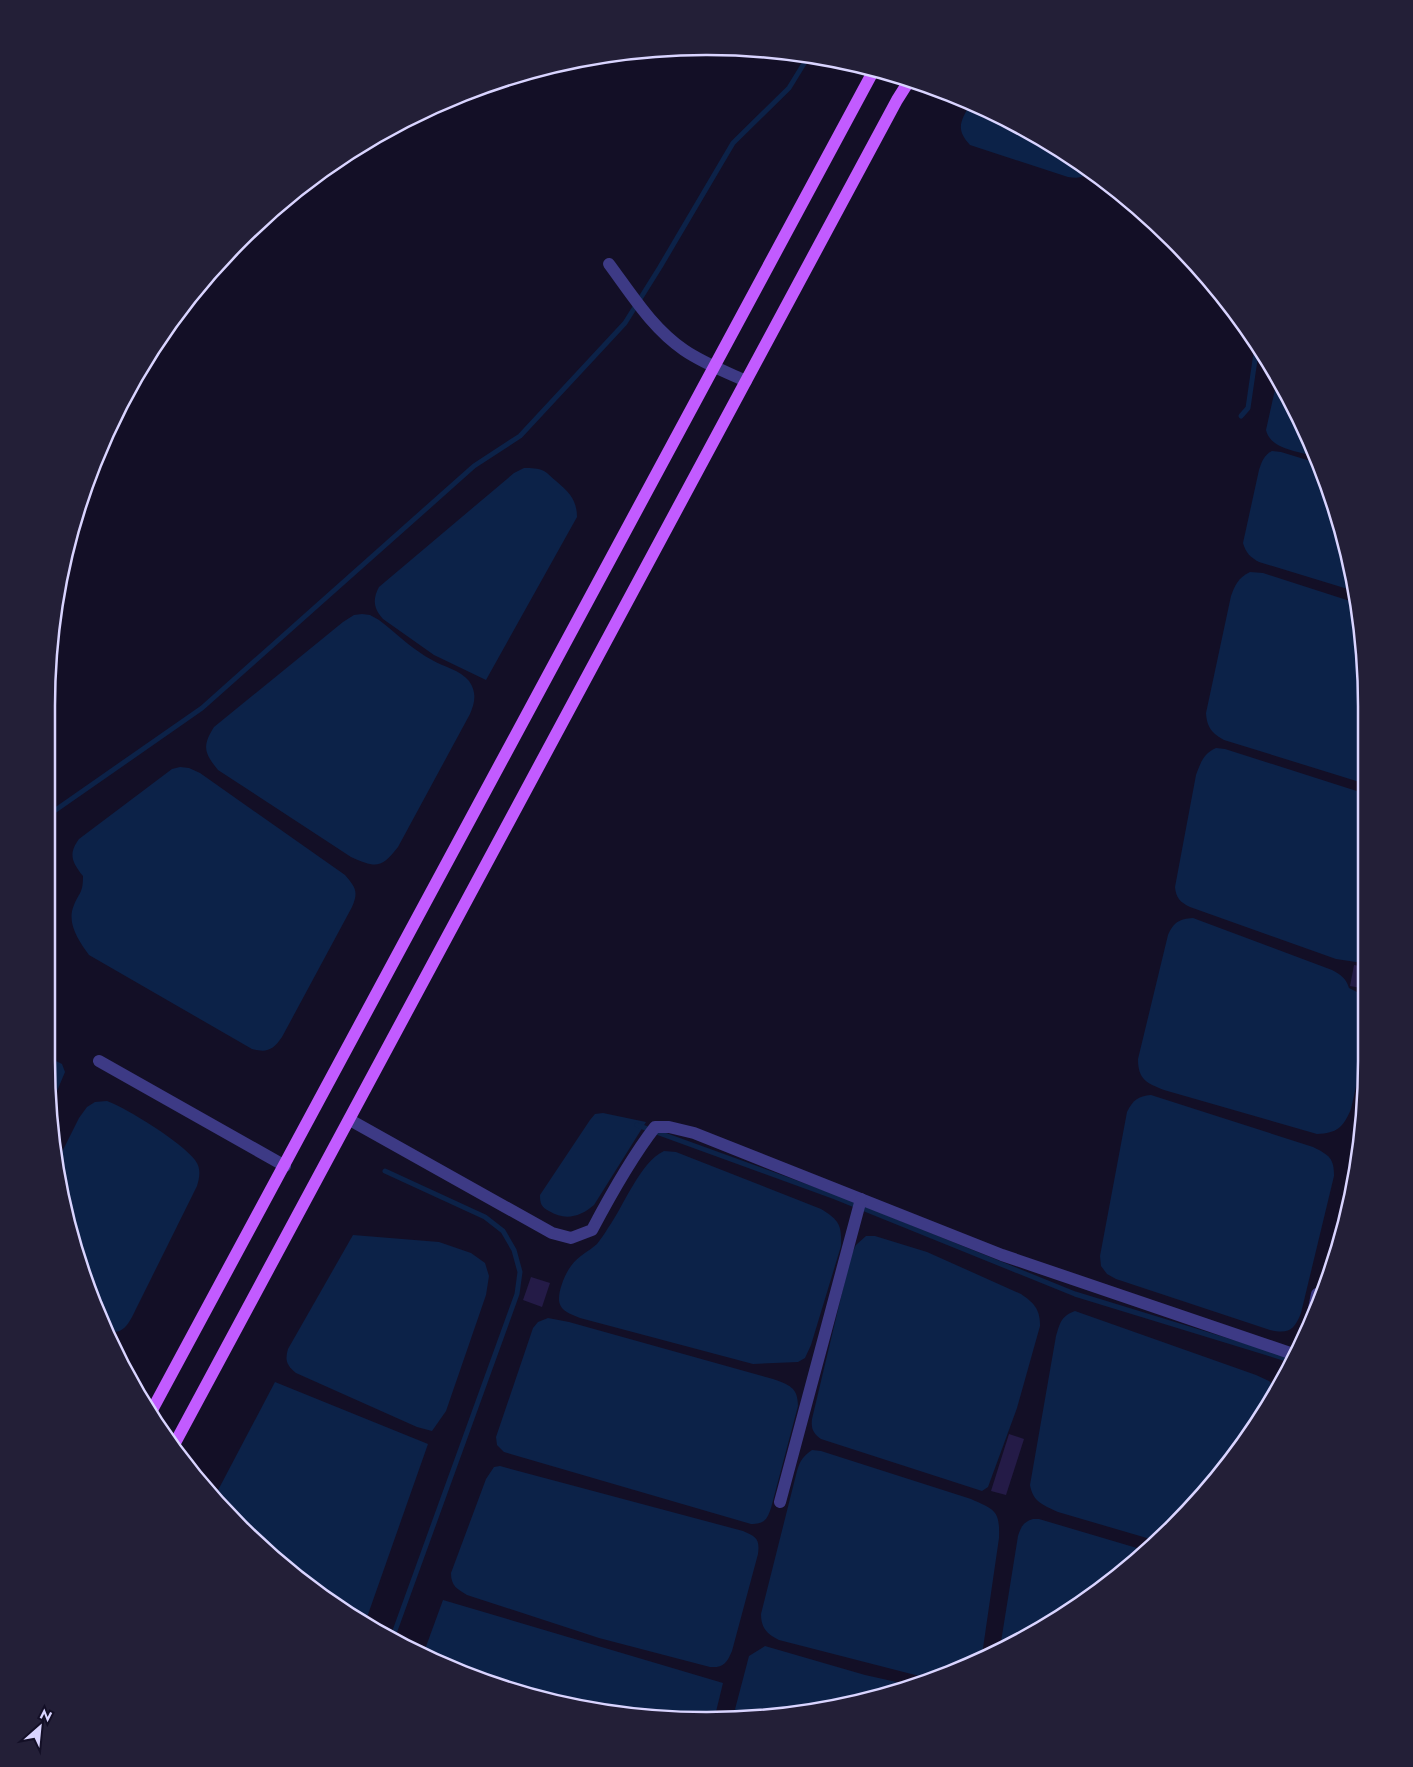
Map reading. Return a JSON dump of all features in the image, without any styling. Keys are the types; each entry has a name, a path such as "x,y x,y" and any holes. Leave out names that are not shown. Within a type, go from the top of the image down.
{"main road":[{"path":"155,1406 871,76"},
{"path":"177,1439 906,87"}],"lane":[{"path":"609,264 650,320 684,350 746,381"},
{"path":"98,1061 285,1166"},
{"path":"350,1120 552,1233 571,1238 592,1230 607,1200 643,1142 655,1127 669,1127 694,1133 1002,1255 1289,1353"},
{"path":"780,1502 862,1199"}],"water":[{"path":"967,110 995,122 1032,142 1084,176 1077,178 1068,177 970,145 962,134 961,129"},
{"path":"1275,389 1291,418 1307,454 1279,445 1273,441 1266,430"},
{"path":"1272,451 1281,452 1309,461 1336,538 1347,589 1259,562 1246,549 1243,543 1259,470 1267,454"},
{"path":"524,468 544,471 561,485 574,501 577,517 486,680 434,655 383,619 376,608 375,596 379,587 514,473"},
{"path":"1250,572 1263,573 1349,601 1357,664 1358,782 1224,740 1216,735 1209,726 1206,713 1231,596 1234,588"},
{"path":"354,615 370,615 379,620 425,656 461,674 472,685 474,693 474,702 470,714 398,847 387,859 378,864 367,863 351,857 218,770 207,754 206,749 206,744 214,727 343,622"},
{"path":"1216,748 1225,749 1358,791 1358,962 1336,959 1190,907 1179,899 1175,887 1196,775 1201,762"},
{"path":"180,767 189,768 200,773 345,875 355,890 352,907 282,1037 273,1048 262,1051 252,1049 89,955 78,938 73,925 72,912 83,882 83,876 73,858 73,849 79,839 172,769"},
{"path":"1193,918 1332,970 1343,977 1349,988 1358,992 1358,1080 1351,1109 1342,1125 1334,1131 1317,1134 1164,1090 1148,1083 1142,1076 1138,1066 1138,1059 1168,935 1172,927 1184,919"},
{"path":"55,1061 62,1064 65,1072 56,1094"},
{"path":"1151,1095 1313,1147 1323,1152 1332,1161 1334,1176 1301,1313 1296,1324 1290,1330 1281,1332 1270,1330 1116,1279 1107,1274 1101,1266 1100,1256 1127,1112 1136,1099"},
{"path":"107,1101 116,1105 167,1136 195,1160 199,1172 197,1186 132,1317 124,1328 115,1332 90,1270 77,1229 62,1152 79,1118 87,1107 95,1102"},
{"path":"603,1113 646,1122 594,1205 578,1215 567,1217 555,1214 543,1206 540,1195 590,1120 595,1114"},
{"path":"664,1151 676,1152 821,1209 836,1220 841,1233 841,1246 811,1345 805,1358 798,1362 753,1364 580,1318 563,1309 559,1299 560,1291 569,1269 577,1259 597,1244 640,1174 655,1157"},
{"path":"353,1235 439,1242 471,1253 485,1263 489,1276 486,1295 446,1411 432,1431 417,1427 296,1373 287,1362 288,1349"},
{"path":"866,1236 875,1236 927,1252 1021,1294 1033,1304 1037,1311 1040,1326 1017,1408 988,1487 982,1491 821,1439 813,1430 812,1419 851,1255 856,1245"},
{"path":"1075,1311 1256,1375 1272,1384 1223,1457 1196,1490 1148,1538 1058,1512 1036,1499 1031,1491 1030,1485 1056,1336 1060,1324 1070,1313"},
{"path":"548,1318 569,1322 773,1379 791,1388 798,1400 798,1406 768,1516 759,1523 751,1524 504,1452 497,1445 496,1437 533,1328 538,1322"},
{"path":"275,1382 428,1444 367,1616 310,1577 277,1550 218,1491"},
{"path":"812,1450 821,1451 971,1499 994,1512 997,1516 999,1538 983,1650 919,1676 779,1640 766,1630 762,1623 761,1614 797,1471 799,1464 806,1454"},
{"path":"500,1466 743,1531 754,1537 758,1541 758,1554 732,1651 726,1662 718,1667 710,1667 599,1638 467,1595 458,1589 453,1584 451,1573 486,1479 494,1467"},
{"path":"1039,1519 1138,1548 1103,1577 1068,1602 1001,1642 1018,1536 1023,1525"},
{"path":"443,1600 723,1683 716,1712 664,1711 621,1706 538,1690 497,1677 425,1648"},
{"path":"765,1646 865,1675 899,1682 834,1699 792,1706 734,1711 749,1656"}],"building":[{"path":"1354,965 1358,966 1358,988 1350,986"},
{"path":"531,1277 550,1283 542,1307 523,1300"},
{"path":"1009,1434 1024,1439 1006,1495 991,1491"}],"waterway":[{"path":"55,810 202,708 474,466 520,436 625,323 733,143 789,88 804,63"},
{"path":"1241,416 1248,408 1255,357"},
{"path":"637,1125 835,1197 1075,1294 1286,1359"},
{"path":"385,1171 485,1217 503,1231 514,1250 520,1272 517,1294 394,1632"}]}
